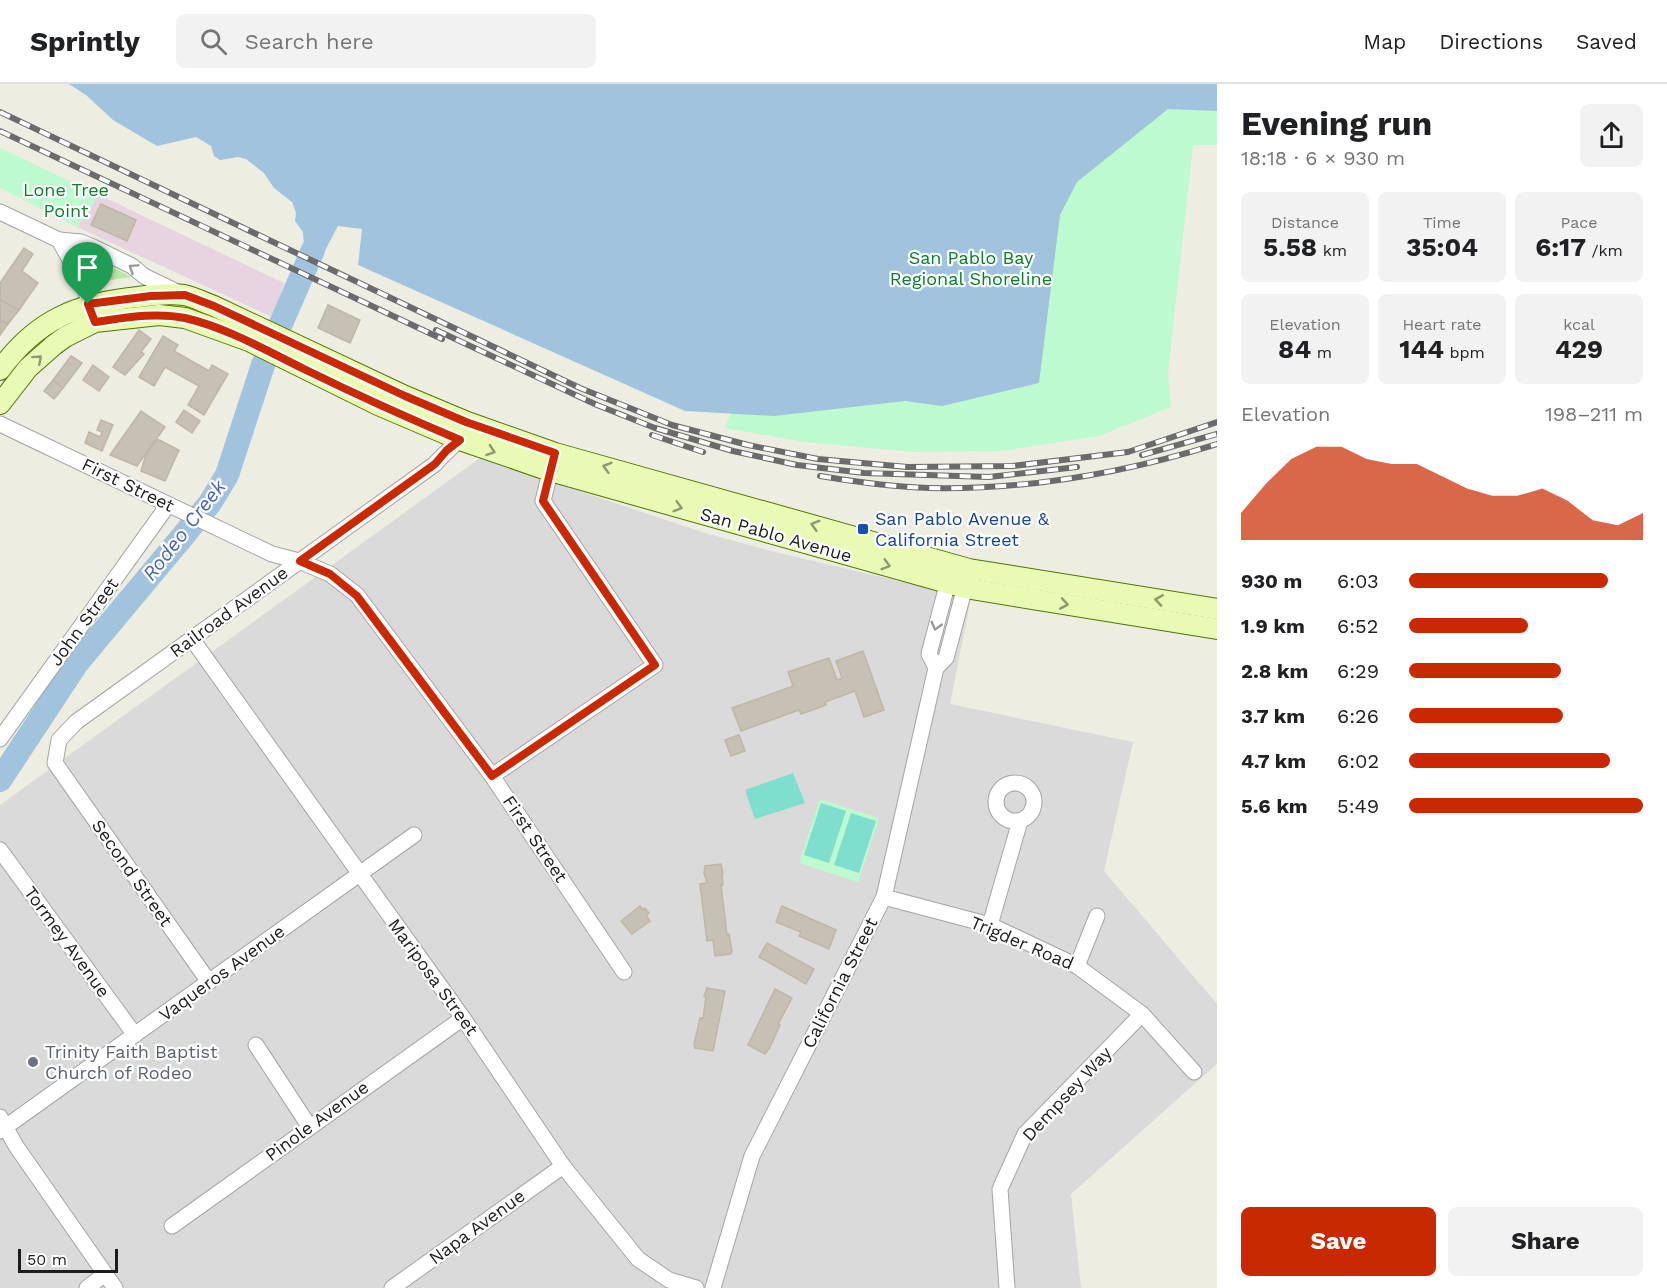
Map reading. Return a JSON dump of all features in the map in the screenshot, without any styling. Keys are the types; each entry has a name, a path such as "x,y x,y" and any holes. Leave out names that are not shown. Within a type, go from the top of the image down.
{"main road":[{"path":"0,370 12,353 32,334 54,319 92,313 151,296 185,295"},
{"name":"San Pablo Avenue","path":"185,295 214,306 253,334 297,356 387,388 463,431 552,462 959,576 1217,629"},
{"path":"0,404 28,368 92,313"},
{"name":"San Pablo Avenue","path":"92,313 185,318 253,334"},
{"name":"San Pablo Avenue","path":"959,576 1217,609"}],"street":[{"name":"San Pablo Avenue","path":"0,212 59,240 81,242 93,247 132,266 144,276 185,295"},
{"path":"59,240 84,285 92,313"},
{"name":"First Street","path":"0,424 272,554 300,561 330,574 357,596 492,776 624,972"},
{"name":"Railroad Avenue","path":"55,763 59,740 76,722 435,464 463,431"},
{"path":"492,776 655,665 543,501 552,462"},
{"name":"John Street","path":"0,739 168,505"},
{"name":"California Street","path":"713,1288 752,1156 884,897 936,668 929,654 959,576"},
{"name":"Mariposa Street","path":"192,639 464,1018 563,1166 638,1259 669,1280 696,1288"},
{"name":"Second Street","path":"55,763 209,982"},
{"path":"990,926 1020,821"},
{"name":"Vaqueros Avenue","path":"2,1125 135,1035 414,835"},
{"name":"Tormey Avenue","path":"0,850 135,1035"},
{"name":"Trigder Road","path":"884,897 990,926 1077,966 1142,1014 1194,1072"},
{"path":"1077,966 1097,916"},
{"name":"Dempsey Way","path":"1007,1288 1000,1189 1024,1134 1142,1014"},
{"name":"Pinole Avenue","path":"172,1226 309,1126 464,1018"},
{"path":"255,1045 309,1126"},
{"path":"2,1125 115,1288"},
{"name":"Napa Avenue","path":"392,1288 563,1166"},
{"path":"87,1288 105,1274"}],"shaded area":[{"path":"69,84 1217,84 1217,111 1168,109 1077,182 1060,215 1039,383 942,406 905,401 774,416 685,411 358,265 362,229 338,226 323,254 304,246 303,232 295,221 296,213 292,202 274,188 264,173 246,159 238,157 220,160 214,156 211,146 196,137 157,146 113,120 86,95"},
{"path":"99,195 284,283 276,310 270,316 77,227"},
{"path":"480,458 705,533 775,552 971,598 950,704 1133,742 1104,871 1217,1004 1217,1064 1071,1194 1081,1288 0,1288 0,805"},
{"path":"793,773 805,803 755,819 745,790"},
{"path":"821,803 846,811 829,863 804,855"},
{"path":"851,813 876,821 859,873 834,865"}],"green space":[{"name":"San Pablo Bay Regional Shoreline","path":"779,84 1217,84 1217,145 1193,145 1168,374 1171,407 1099,436 1001,451 913,452 804,442 725,428 730,414"},
{"name":"Lone Tree Point","path":"0,148 99,195 77,227 0,188"},
{"path":"86,256 132,277 98,282 86,261"},
{"path":"820,799 879,818 858,882 799,863"}],"building":[{"path":"101,204 136,220 127,241 91,225"},
{"path":"24,248 33,254 22,271 38,283 19,310 0,300 0,283"},
{"path":"0,300 19,310 8,324 0,320"},
{"path":"328,305 360,320 350,343 318,328"},
{"path":"0,320 8,324 0,335"},
{"path":"139,330 151,339 141,352 144,354 125,375 113,367"},
{"path":"163,336 178,345 174,351 209,371 212,365 228,374 204,415 188,405 199,386 165,367 154,386 139,377"},
{"path":"71,356 82,363 63,388 53,380"},
{"path":"93,365 109,377 99,391 83,380"},
{"path":"53,380 63,388 54,399 44,391"},
{"path":"184,410 200,421 192,433 176,422"},
{"path":"141,411 165,427 137,466 110,455"},
{"path":"101,420 113,425 102,451 85,443 89,432 100,437 102,432 97,430"},
{"path":"157,439 179,450 165,481 141,471 146,454"},
{"path":"863,651 884,710 864,717 855,691 801,714 799,710 741,731 732,708 793,686 788,672 829,658 837,680 842,678 836,661"},
{"path":"739,735 745,751 731,756 725,740"},
{"path":"721,864 727,935 729,934 732,951 731,954 715,956 713,940 707,941 700,884 707,883 704,873 705,866"},
{"path":"640,906 649,913 646,915 650,921 632,934 621,921"},
{"path":"782,906 836,930 829,949 799,936 801,932 776,922"},
{"path":"767,943 814,969 806,984 759,957"},
{"path":"707,988 725,991 713,1051 695,1048 694,1044 700,1018 703,1018 706,997 704,996"},
{"path":"775,989 792,998 765,1054 748,1045"}],"waterway":[{"name":"Rodeo Creek","path":"0,780 77,663 210,503 227,475 263,365 313,250"}],"railway":[{"path":"0,112 580,388 672,425 748,445 818,459 907,467 1013,466 1128,452 1217,422"},
{"path":"0,131 442,339"},
{"path":"436,330 597,405 655,428 733,451 797,465 864,473 989,477 1077,467"},
{"path":"1142,455 1217,434"},
{"path":"652,435 703,452"},
{"path":"820,476 915,487 1002,486 1039,483 1111,471 1217,444"}],"place":[{"name":"San Pablo Avenue & California Street","path":"863,529"},
{"name":"Trinity Faith Baptist Church of Rodeo","path":"33,1062"}],"route":[{"path":"185,295 214,306 405,396 466,422 555,453 543,501 655,665 492,776 357,596 330,574 300,561 435,464 460,440 378,405 249,341 207,325 185,318 159,315 95,322 88,304 151,296 185,295"}]}
